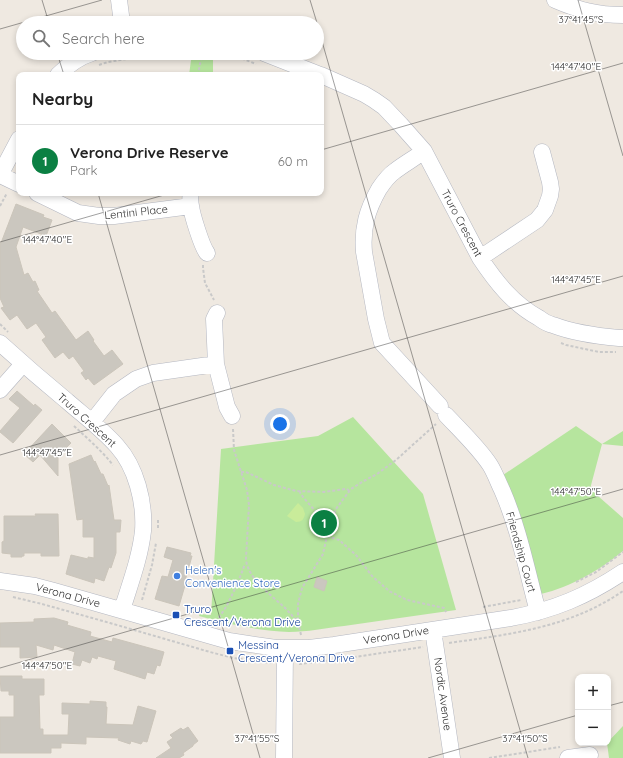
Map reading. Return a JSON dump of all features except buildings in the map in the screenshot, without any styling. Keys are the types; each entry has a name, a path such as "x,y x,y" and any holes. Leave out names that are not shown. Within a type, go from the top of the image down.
{"street":[{"path":"119,0 121,16"},
{"path":"555,0 595,14 623,15"},
{"path":"62,72 74,62 87,60"},
{"name":"Truro Crescent","path":"282,60 312,72"},
{"name":"Truro Crescent","path":"324,77 364,94 384,107 424,151 480,258 496,282 509,296 532,314 552,325 592,335 623,338"},
{"path":"16,145 0,175 16,183"},
{"name":"Friendship Court","path":"424,151 386,179 370,207 365,223 363,238 364,252 380,338 382,344 441,415 481,454 490,466 516,525 536,605"},
{"path":"480,258 537,220 545,210 551,189 542,152"},
{"name":"Lentini Place","path":"43,196 78,213 99,216 114,216 191,199 204,248 205,261"},
{"path":"218,313 214,319 216,364 227,407 232,416"},
{"name":"Truro Crescent","path":"0,343 92,422 117,446 126,458 135,476 142,500 143,530 137,562 122,610"},
{"path":"0,390 23,364"},
{"path":"92,422 114,394 136,379 153,373 216,364"},
{"name":"Verona Drive","path":"0,581 35,586 230,641 255,646 302,648 434,637 511,618 536,605 550,609 579,598 623,572"},
{"name":"Nordic Avenue","path":"434,637 452,758"},
{"path":"284,758 285,648"},
{"path":"564,752 590,752"}],"path":[{"path":"99,60 108,62 120,60"},
{"path":"199,72 201,60"},
{"path":"205,261 205,283 216,303 218,313"},
{"path":"302,648 301,630 298,621 298,604 302,588 323,554 330,522 336,509 349,492 396,460 441,415"},
{"path":"216,622 226,607 237,585 246,562 249,505 247,490 234,450 232,416"},
{"path":"72,424 106,456 114,466"},
{"path":"241,472 246,472 274,485 299,491 324,492 347,489 349,492"},
{"path":"299,491 316,512 328,532"},
{"path":"327,536 339,540 356,555 372,576 389,591 407,600 444,608 446,612"},
{"path":"570,585 596,572 623,552"},
{"path":"246,562 249,571 259,584 298,621"},
{"path":"11,597 42,604 233,658 271,663"},
{"path":"483,607 536,605"},
{"path":"299,664 341,660 434,637"},
{"path":"489,758 564,752"}],"green space":[{"path":"191,60 213,60 213,72 189,72"},
{"path":"353,417 423,494 456,610 316,630 289,632 244,627 199,616 200,614 211,615 221,449 318,436"},
{"path":"576,426 602,444 590,489 623,518 623,551 605,565 585,577 563,587 541,594 503,475"},
{"path":"623,431 623,446 602,444"},
{"path":"298,503 303,508 305,514 302,520 296,522 287,516"},
{"path":"623,726 623,758 609,758 607,746 611,746 611,739"}],"place":[{"name":"Verona Drive Reserve","path":"324,523"},
{"name":"Helen's Convenience Store","path":"177,576"},
{"name":"Truro Crescent/Verona Drive","path":"176,615"},
{"name":"Messina Crescent/Verona Drive","path":"230,651"}]}
